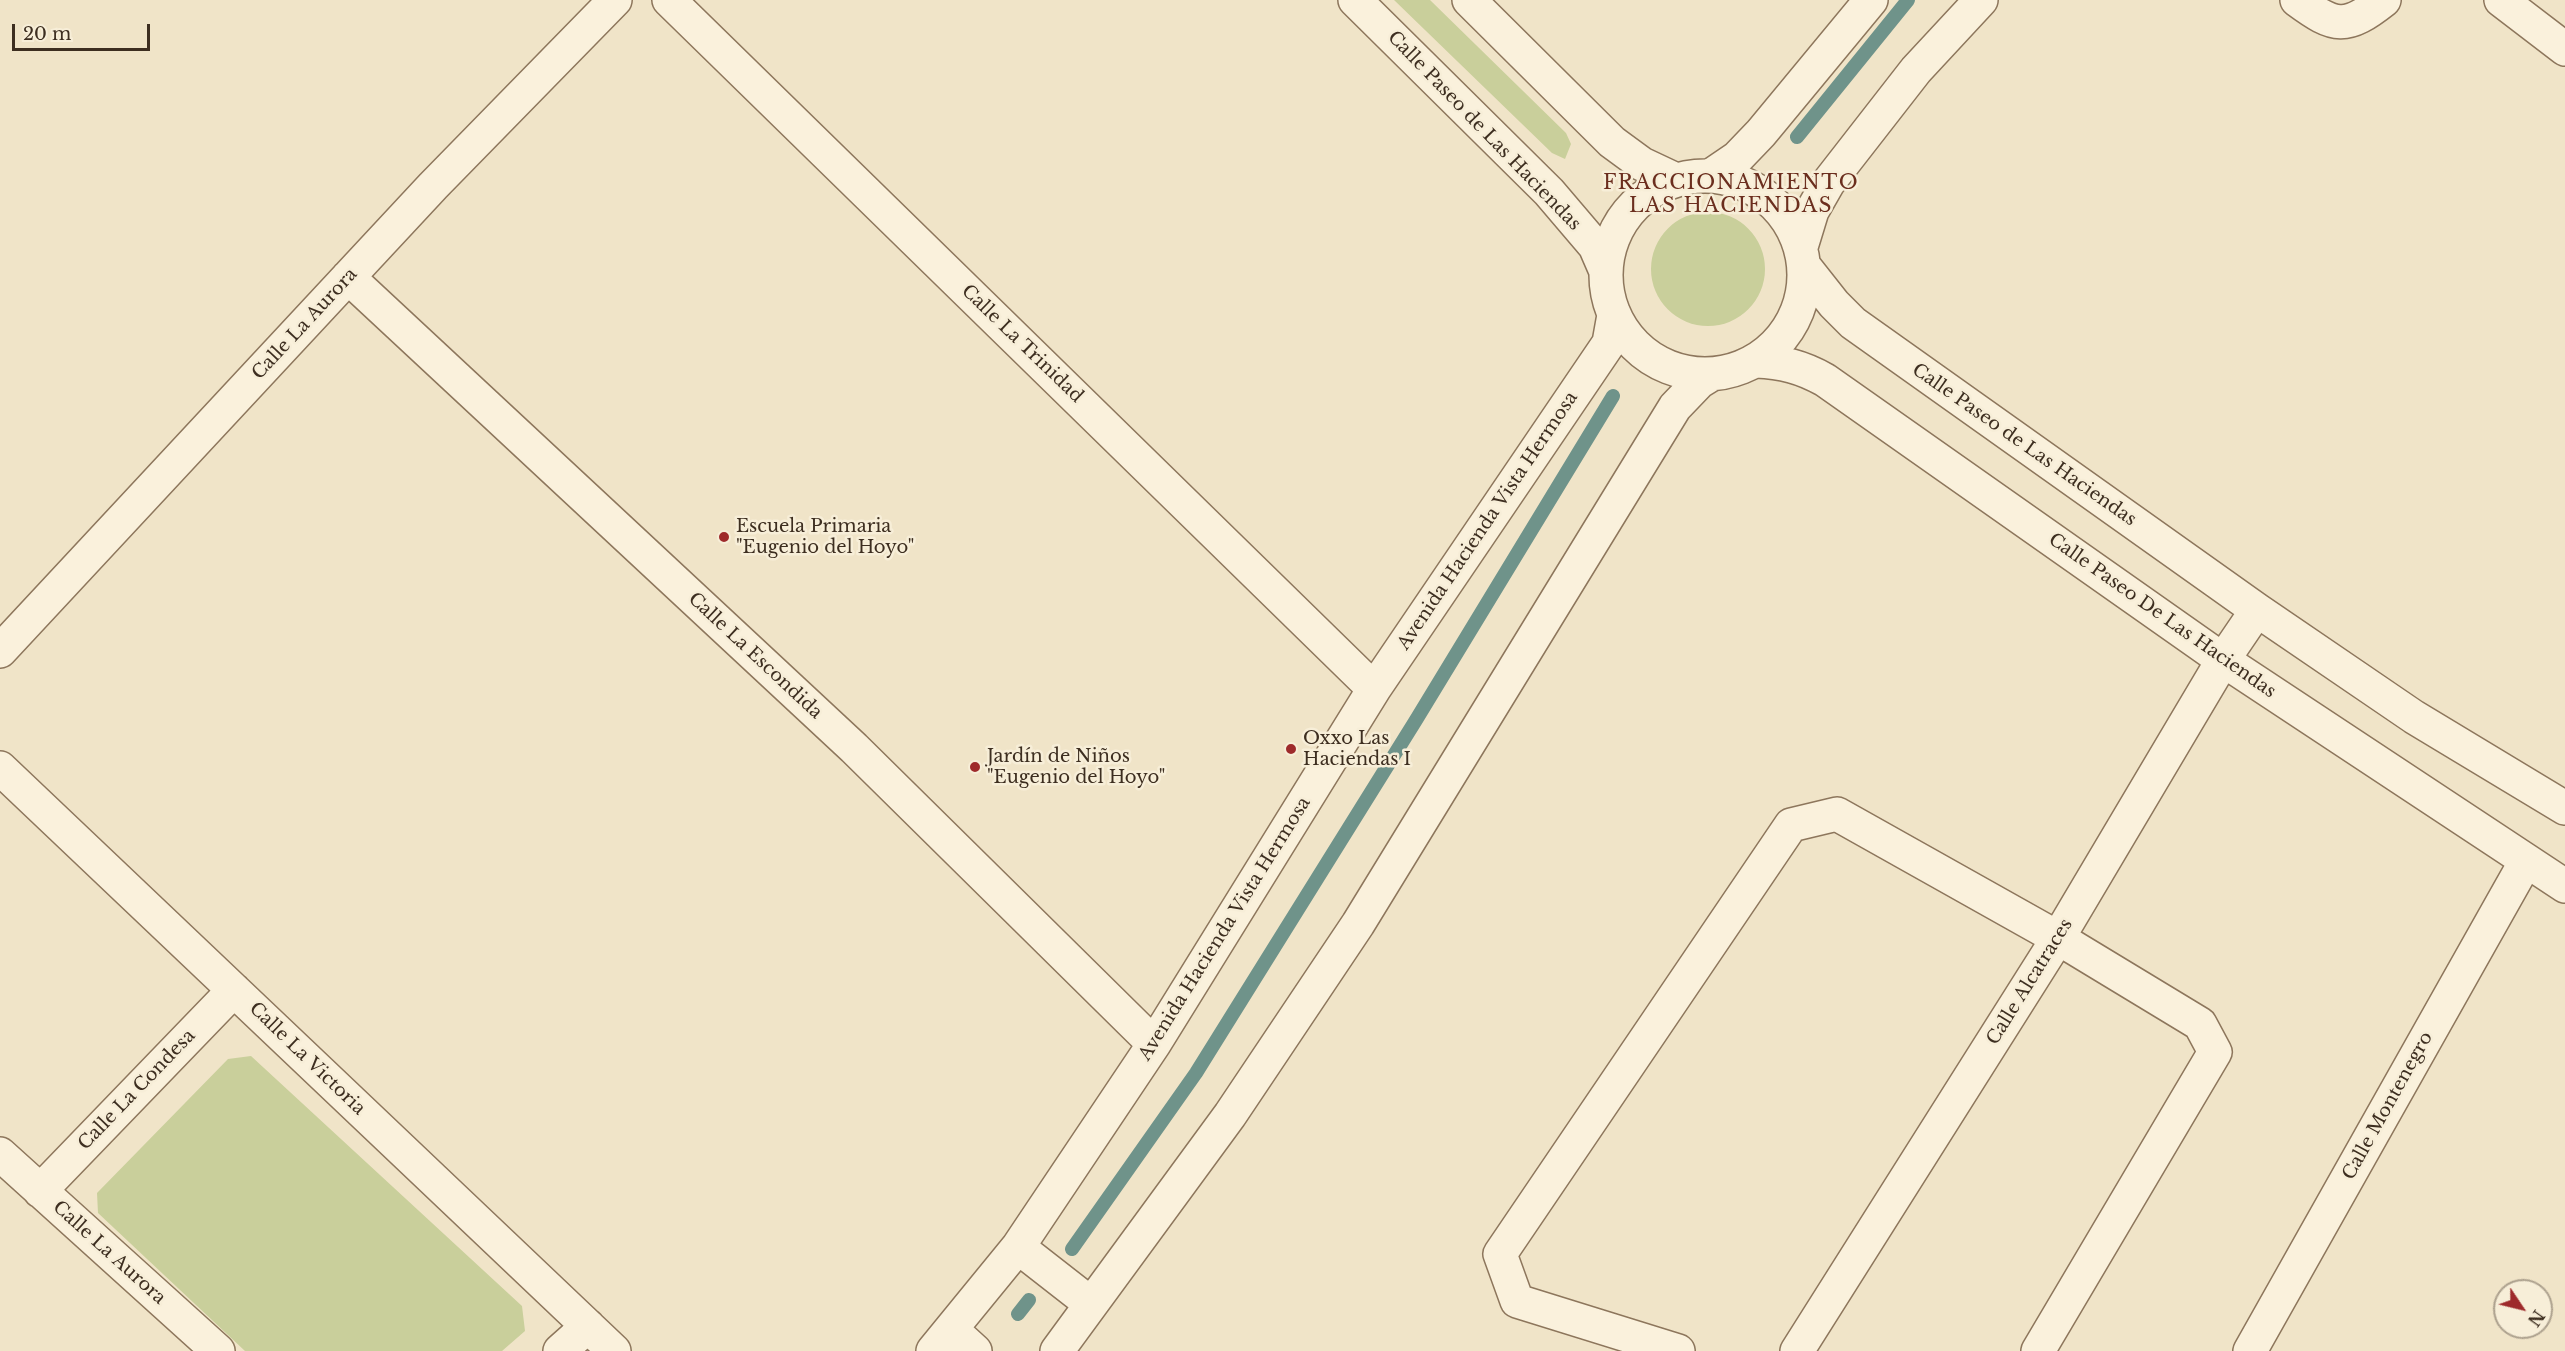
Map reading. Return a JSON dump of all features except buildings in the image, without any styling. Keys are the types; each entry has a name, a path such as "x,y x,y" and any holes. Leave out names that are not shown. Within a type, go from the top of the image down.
{"street":[{"name":"Calle La Aurora","path":"0,651 433,186 615,0"},
{"name":"Calle La Trinidad","path":"669,0 1374,689"},
{"name":"Calle Paseo de Las Haciendas","path":"1355,0 1549,192 1595,246 1605,269"},
{"path":"1469,0 1612,142 1642,164 1676,180"},
{"path":"1712,175 1737,158 1761,133 1870,0"},
{"path":"1803,256 1797,235 1779,208 1755,188 1723,176 1690,176 1658,186 1631,207 1613,236 1605,269 1608,303 1623,333 1647,357 1677,371 1712,374 1739,368 1756,361 1789,328 1802,299 1803,256 1812,210 1828,183 1916,70 1981,0"},
{"path":"2299,1 2330,21 2348,22 2365,15 2384,0"},
{"path":"2501,0 2565,50"},
{"name":"Calle Paseo de Las Haciendas","path":"1803,256 1834,304 1852,323 2257,610"},
{"name":"Calle La Escondida","path":"348,277 854,748 1154,1044"},
{"name":"Avenida Hacienda Vista Hermosa","path":"953,1344 1154,1044 1374,689 1609,343 1614,315"},
{"name":"Calle Paseo De Las Haciendas","path":"1756,361 1776,361 1803,368 1825,380 2223,660 2565,886"},
{"path":"1060,1350 1090,1304 1230,1115 1358,924 1675,407 1699,382 1712,374"},
{"path":"2257,610 2414,717 2565,808"},
{"name":"Calle Alcatraces","path":"1797,1351 2058,938 2223,660 2257,610"},
{"name":"Calle La Victoria","path":"0,768 614,1351"},
{"path":"1678,1351 1517,1301 1500,1254 1791,825 1837,814 2058,938 2200,1024 2215,1052 2038,1351"},
{"name":"Calle Montenegro","path":"2250,1351 2526,861"},
{"name":"Calle La Condesa","path":"40,1191 234,990"},
{"name":"Calle La Aurora","path":"0,1154 218,1351"},
{"path":"1018,1247 1090,1304"},
{"path":"560,1351 588,1326"}],"green space":[{"path":"1394,0 1430,0 1566,133 1571,144 1565,159 1552,153"},
{"path":"1708,212 1730,217 1748,229 1760,247 1765,269 1760,291 1748,309 1730,321 1708,326 1686,321 1668,309 1656,291 1651,269 1656,247 1668,229 1686,217"},
{"path":"251,1056 522,1306 525,1331 502,1351 245,1351 98,1213 97,1193 228,1059"}],"waterway":[{"path":"1797,137 1908,0"},
{"path":"1072,1249 1196,1073 1416,720 1613,396"},
{"path":"1018,1314 1029,1300"}],"place":[{"name":"Escuela Primaria \"Eugenio del Hoyo\"","path":"724,537"},
{"name":"Oxxo Las Haciendas I","path":"1291,749"},
{"name":"Jardín de Niños \"Eugenio del Hoyo\"","path":"975,767"}],"district":[{"name":"FRACCIONAMIENTO LAS HACIENDAS","path":"1731,194"}]}
